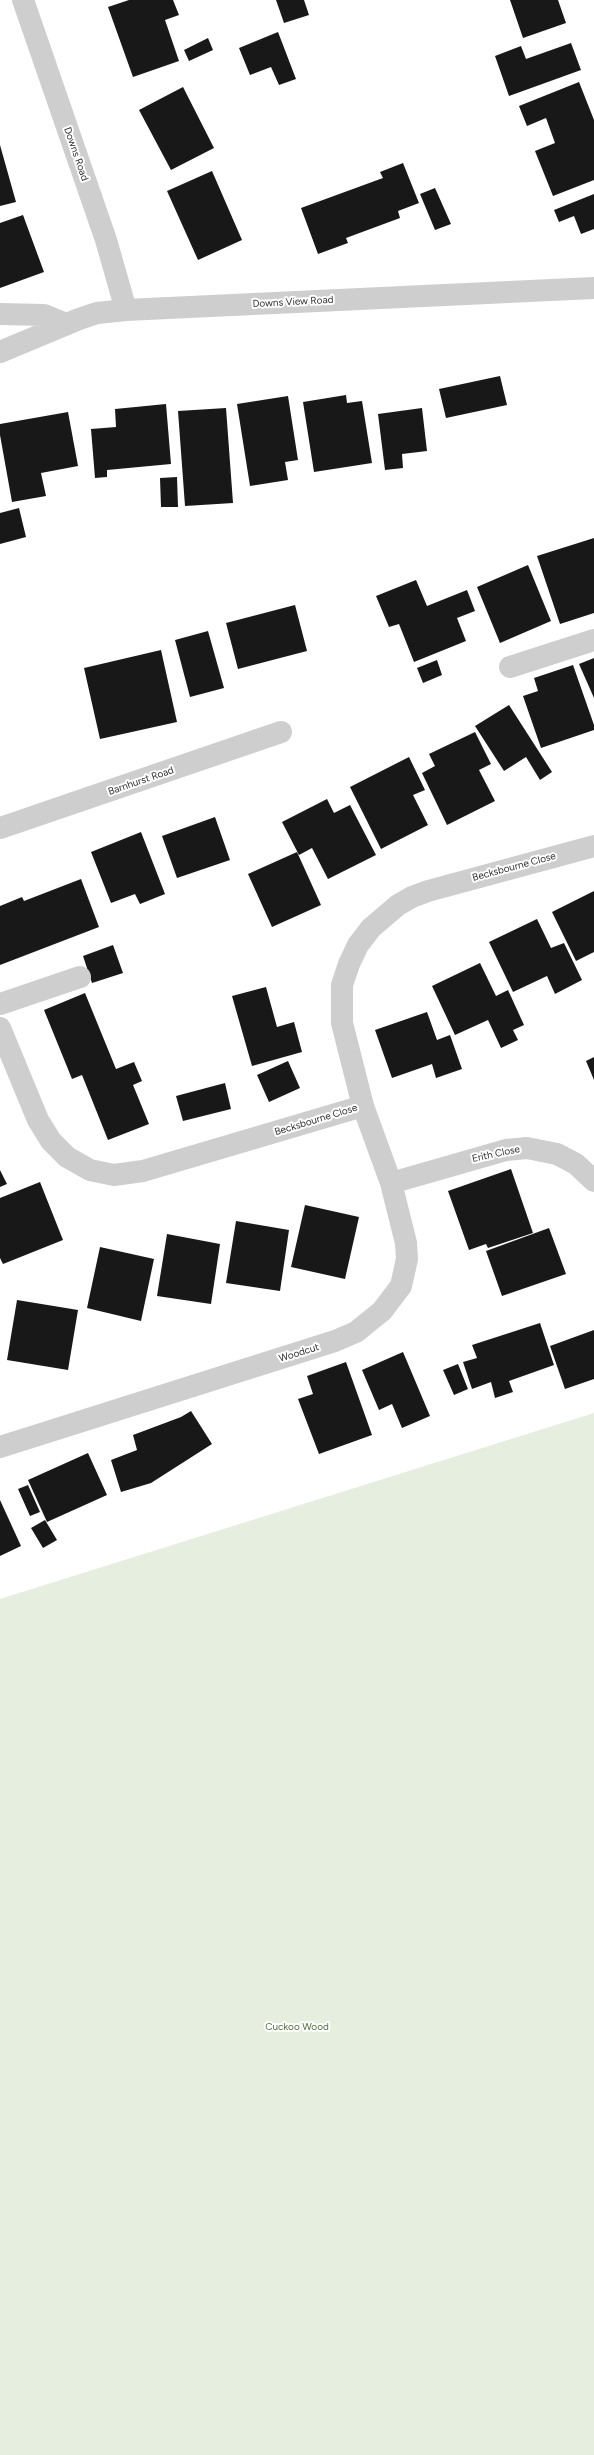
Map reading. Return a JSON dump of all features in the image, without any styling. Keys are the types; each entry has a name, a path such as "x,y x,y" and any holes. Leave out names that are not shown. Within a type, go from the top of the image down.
{"street":[{"name":"Downs Road","path":"22,0 106,240 126,310"},
{"name":"Downs View Road","path":"0,352 66,324 97,314 126,310 594,288"},
{"path":"0,314 44,315 66,324"},
{"path":"510,667 594,640"},
{"name":"Barnhurst Road","path":"0,828 281,732"},
{"name":"Becksbourne Close","path":"0,1028 38,1120 51,1141 67,1157 90,1170 114,1175 143,1172 363,1106 342,1023 341,1004 342,985 349,964 358,945 371,928 398,905 428,890 594,846"},
{"path":"0,1004 80,977"},
{"name":"Woodcut","path":"0,1447 304,1352 356,1332 378,1315 393,1298 405,1273 406,1243 391,1183 363,1106"},
{"name":"Erith Close","path":"391,1183 498,1152 526,1148 557,1154 576,1164 594,1181"}],"green space":[{"name":"Cuckoo Wood","path":"594,1413 594,2455 0,2455 0,1599"}],"building":[{"path":"129,0 173,0 179,15 165,20 179,61 133,77 108,7"},
{"path":"276,0 304,0 309,15 284,23"},
{"path":"510,0 558,0 566,23 523,38"},
{"path":"278,32 296,79 279,85 271,67 250,75 239,48"},
{"path":"208,38 213,50 189,61 184,50"},
{"path":"571,43 581,70 509,96 495,56 521,46 526,59"},
{"path":"579,82 594,120 594,180 553,196 535,151 555,143 546,118 527,126 519,106"},
{"path":"183,87 214,148 171,170 139,110"},
{"path":"0,145 16,202 0,206"},
{"path":"403,163 419,203 398,211 400,218 346,238 348,243 318,254 301,208 383,178 380,172"},
{"path":"212,171 242,240 198,260 167,191"},
{"path":"435,188 451,224 435,230 420,194"},
{"path":"594,194 594,229 581,234 574,216 559,222 554,210"},
{"path":"23,215 44,272 0,288 0,223"},
{"path":"500,376 507,405 446,418 439,389"},
{"path":"346,395 347,403 362,401 372,463 314,472 303,402"},
{"path":"288,396 298,460 285,462 288,480 250,486 237,404"},
{"path":"166,404 171,464 107,470 107,477 95,478 91,429 116,427 115,409"},
{"path":"226,408 233,503 185,506 178,411"},
{"path":"422,408 427,451 402,454 403,468 385,470 378,414"},
{"path":"68,412 78,466 41,473 46,496 12,502 0,435 0,424"},
{"path":"177,477 178,507 161,507 160,478"},
{"path":"19,508 26,537 0,544 0,513"},
{"path":"594,538 594,613 560,624 537,556"},
{"path":"528,565 551,621 500,643 477,587"},
{"path":"416,580 427,606 467,590 475,611 457,618 466,641 414,662 399,624 389,627 376,596"},
{"path":"295,605 307,651 238,669 226,623"},
{"path":"208,631 224,688 190,697 175,640"},
{"path":"161,650 177,722 100,739 84,668"},
{"path":"594,658 594,698 579,664"},
{"path":"437,660 442,675 423,683 417,668"},
{"path":"573,665 594,725 594,730 541,748 523,696 538,691 534,678"},
{"path":"509,705 552,772 540,780 526,757 504,771 475,726"},
{"path":"475,732 491,764 479,770 495,801 447,825 422,773 435,766 429,754"},
{"path":"409,757 425,790 413,795 428,825 381,849 350,787"},
{"path":"327,799 334,813 350,805 376,855 328,879 312,848 299,855 282,822"},
{"path":"215,817 230,860 177,878 162,836"},
{"path":"141,832 165,894 140,904 135,894 111,903 91,852"},
{"path":"297,852 321,905 272,927 248,874"},
{"path":"81,879 99,927 0,965 0,906 22,897 24,901"},
{"path":"594,891 594,952 576,961 552,912"},
{"path":"537,919 551,948 564,943 582,980 555,994 547,976 513,992 489,942"},
{"path":"113,945 123,973 92,983 83,956"},
{"path":"480,963 496,996 508,990 524,1025 513,1030 518,1040 501,1048 488,1020 455,1035 432,986"},
{"path":"266,987 277,1027 294,1022 302,1052 252,1066 232,996"},
{"path":"85,993 116,1069 134,1062 142,1081 133,1085 149,1124 108,1140 82,1075 72,1079 44,1010"},
{"path":"427,1012 437,1040 450,1035 462,1069 436,1078 432,1064 392,1078 375,1030"},
{"path":"594,1057 594,1080 586,1061"},
{"path":"288,1061 300,1088 269,1102 257,1075"},
{"path":"225,1083 231,1109 183,1121 176,1096"},
{"path":"511,1169 533,1233 488,1248 486,1244 469,1250 448,1191"},
{"path":"0,1170 7,1184 0,1187"},
{"path":"40,1182 63,1240 3,1264 0,1258 0,1198"},
{"path":"305,1205 359,1217 345,1279 291,1267"},
{"path":"236,1221 289,1230 280,1291 226,1283"},
{"path":"549,1228 566,1274 502,1296 486,1251"},
{"path":"167,1234 220,1244 211,1304 157,1296"},
{"path":"100,1247 154,1259 141,1321 87,1308"},
{"path":"17,1300 78,1310 68,1370 7,1360"},
{"path":"540,1323 554,1365 509,1381 513,1392 495,1398 491,1382 472,1389 463,1362 477,1358 472,1345"},
{"path":"594,1330 594,1379 565,1389 550,1346"},
{"path":"403,1352 430,1416 402,1428 392,1404 379,1410 362,1370"},
{"path":"346,1362 372,1435 319,1454 298,1399 313,1394 307,1376"},
{"path":"458,1364 468,1389 454,1395 443,1370"},
{"path":"191,1411 212,1444 151,1483 121,1492 111,1460 137,1450 133,1435 181,1417"},
{"path":"88,1453 107,1495 47,1522 28,1480"},
{"path":"28,1485 40,1512 30,1516 18,1489"},
{"path":"0,1500 21,1546 0,1556"},
{"path":"45,1520 57,1540 43,1548 31,1528"}]}
